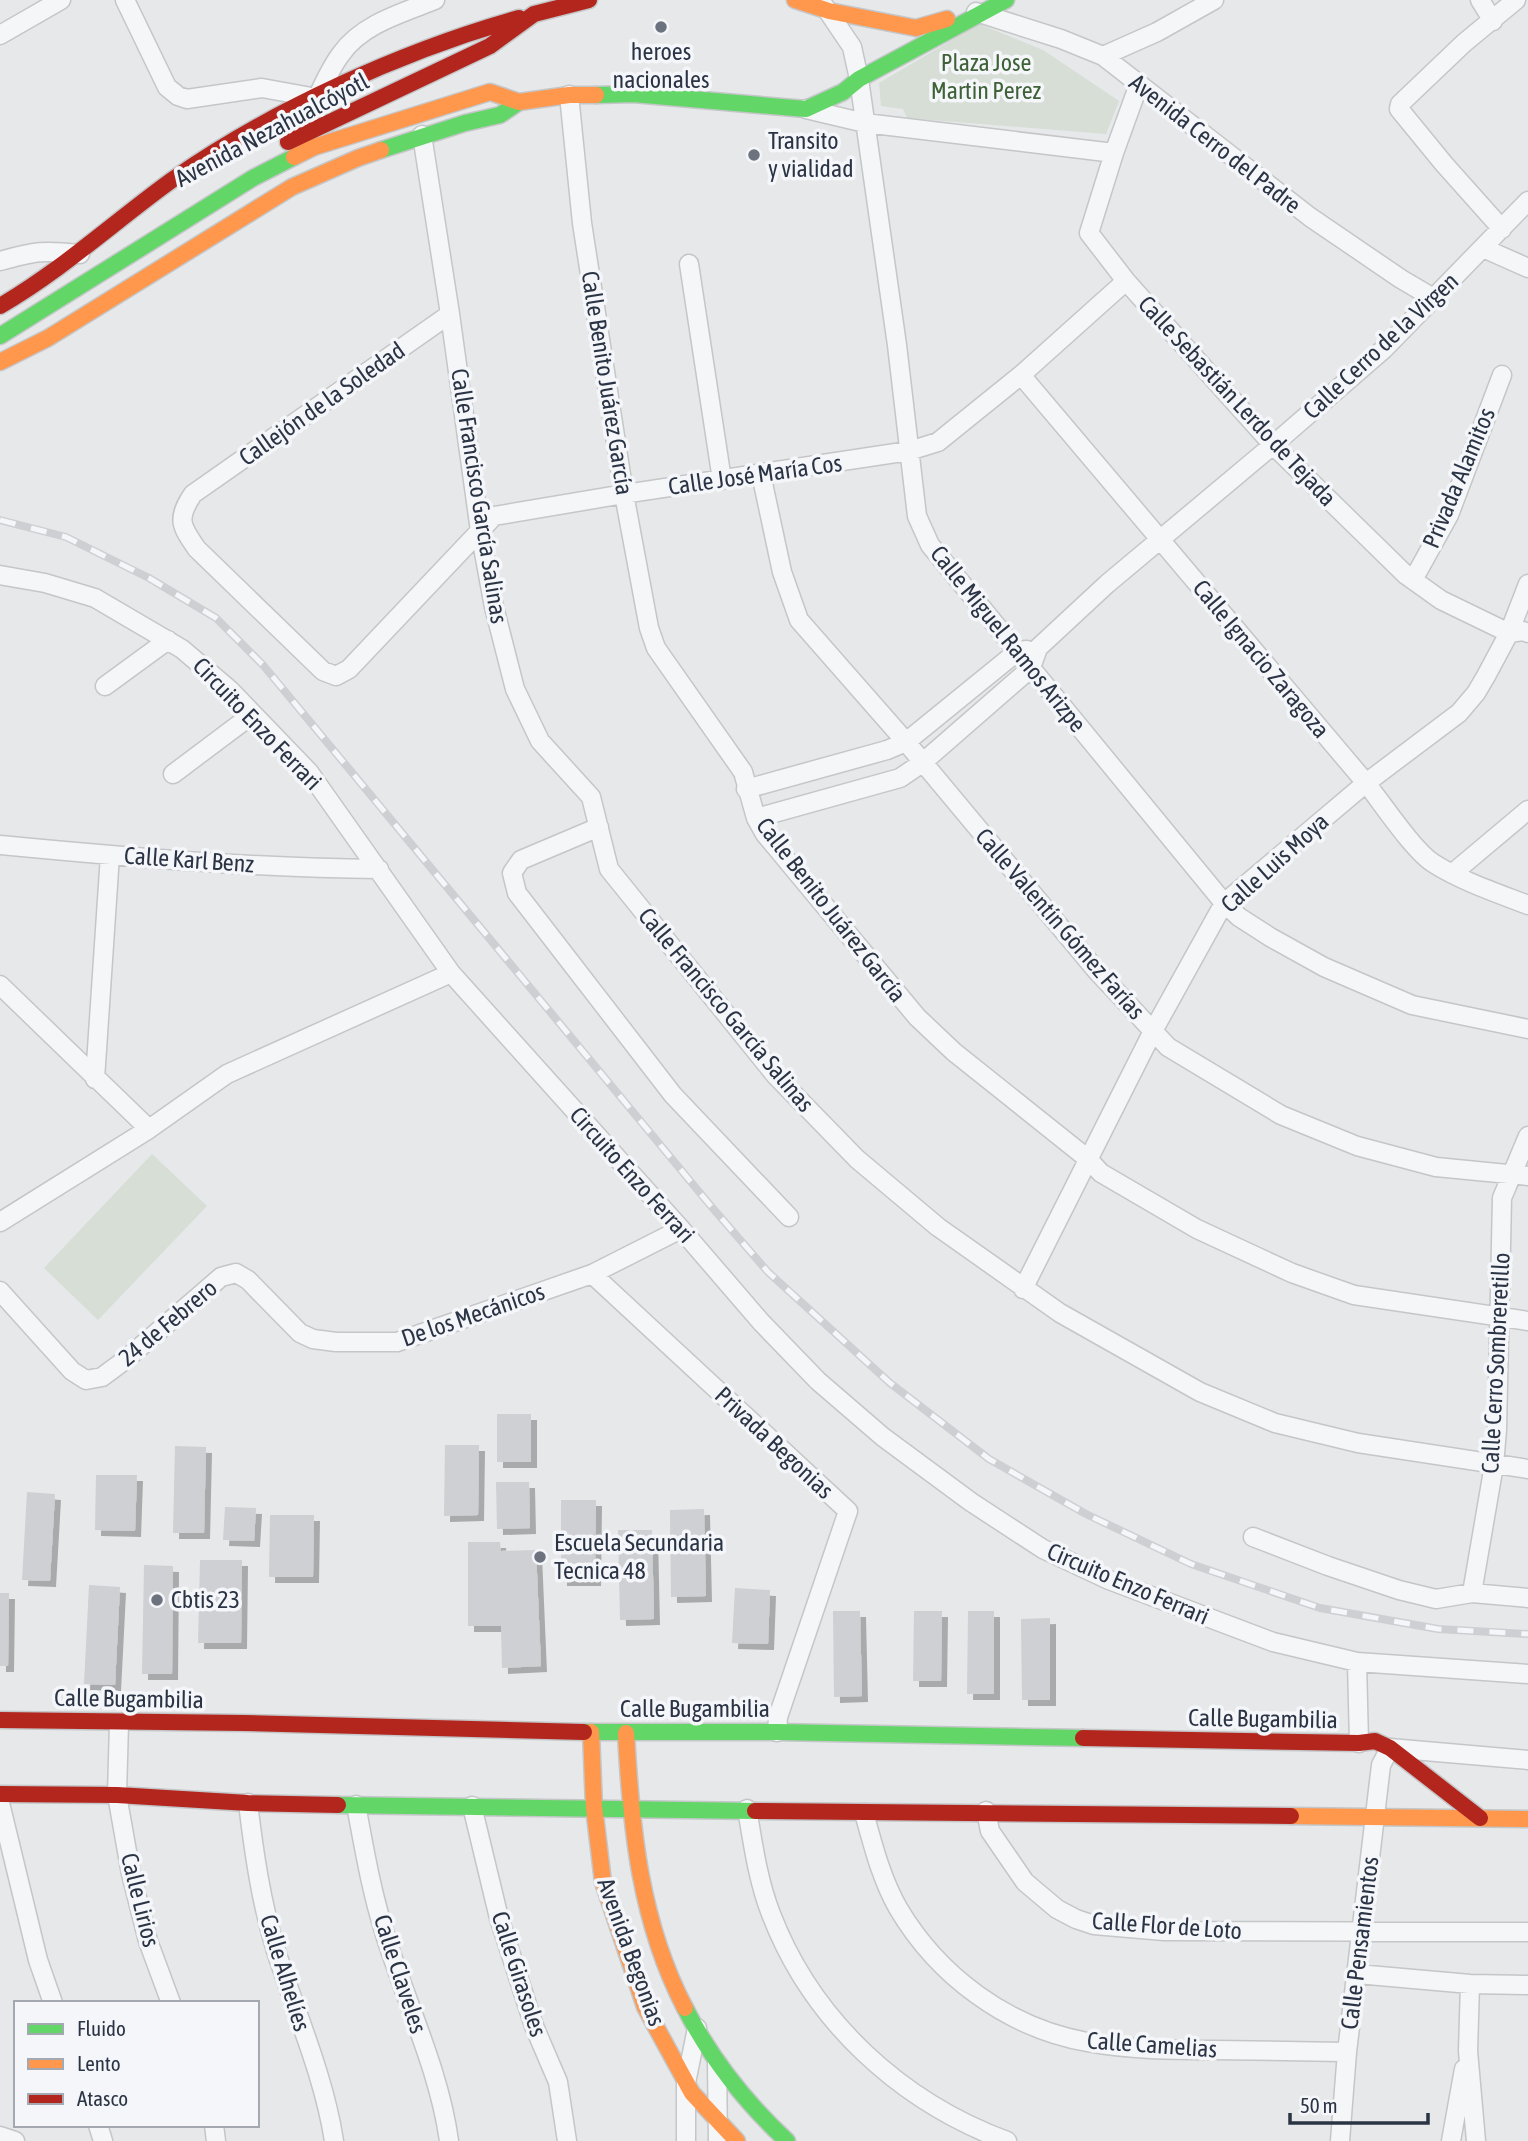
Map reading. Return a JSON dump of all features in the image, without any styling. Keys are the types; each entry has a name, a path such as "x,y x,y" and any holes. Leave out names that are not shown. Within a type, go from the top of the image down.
{"street":[{"path":"0,35 61,0"},
{"path":"125,0 167,87 187,99 262,88 317,97 340,54 351,42 383,20 435,0"},
{"path":"534,14 554,0"},
{"name":"Avenida Nezahualcóyotl","path":"0,306 80,254 162,188 237,139 317,97 433,45 480,28 589,0"},
{"path":"794,0 826,5 915,28 1006,0"},
{"path":"1103,56 1191,6 1214,0"},
{"path":"1480,0 1493,21"},
{"path":"1502,229 1399,109 1400,104 1464,43 1516,0"},
{"name":"Calle Miguel Ramos Arizpe","path":"826,5 852,47 859,79 897,345 917,516 930,545 1224,903 1239,917 1324,967 1412,1005 1528,1030"},
{"path":"806,108 834,97 859,79 979,8"},
{"name":"Avenida Cerro del Padre","path":"979,8 1103,56 1310,217 1435,299"},
{"name":"Avenida Nezahualcóyotl","path":"271,150 490,47 534,14"},
{"name":"Calle Sebastián Lerdo de Tejada","path":"1139,85 1089,233 1126,281 1273,445 1413,580 1441,600 1509,632 1528,633"},
{"name":"Avenida Nezahualcóyotl","path":"0,336 204,207 253,178 314,148 490,92 519,102"},
{"name":"Avenida Nezahualcóyotl","path":"0,362 48,338 292,187 358,158 422,135 500,115 519,102 569,95 634,93 806,108"},
{"name":"Calle Benito Juárez García","path":"569,95 582,223 624,494 649,628 656,648 743,772 756,818 765,834 917,1017 954,1052 1101,1173 1197,1229 1292,1273 1354,1295 1528,1321"},
{"path":"806,108 865,123 1114,153"},
{"name":"Calle Francisco García Salinas","path":"422,135 480,531 494,607 515,688 541,741 591,797 609,869 776,1076 857,1159 938,1227 1023,1289 1117,1348 1200,1392 1275,1423 1358,1443 1528,1469"},
{"name":"Avenida Nezahualcóyotl","path":"230,173 251,161"},
{"name":"Calle Cerro de la Virgen","path":"1038,648 1160,538 1384,349 1528,201"},
{"path":"0,318 22,307 143,228"},
{"path":"1483,248 1528,268"},
{"path":"0,261 32,251 80,254"},
{"path":"689,264 722,480"},
{"name":"Calle José María Cos","path":"349,670 494,516 909,451 938,442 1021,375 1126,281"},
{"name":"Callejón de la Soledad","path":"349,670 336,676 323,671 197,549 182,527 183,508 193,494 450,314"},
{"name":"Calle Ignacio Zaragoza","path":"1021,375 1366,783 1419,851 1431,862 1528,905"},
{"name":"Privada Alamitos","path":"1413,580 1449,515 1502,375"},
{"name":"Calle Valentín Gómez Farías","path":"761,474 782,572 799,621 906,742 1096,970 1168,1047 1281,1115 1357,1146 1436,1167 1520,1175"},
{"name":"Circuito Enzo Ferrari","path":"0,575 45,583 95,598 182,649 230,690 309,772 451,973 761,1322 818,1381 883,1437 971,1502 1043,1549 1109,1580 1273,1642 1357,1662 1528,1674"},
{"name":"Calle Luis Moya","path":"1023,1289 1153,1031 1224,903 1366,783 1459,713 1476,693 1509,632 1528,584"},
{"path":"105,686 168,640"},
{"path":"746,789 887,750 906,742 1018,651 1038,648 1031,668 922,764 900,778 756,818"},
{"path":"173,774 253,714"},
{"path":"1454,873 1528,810"},
{"path":"599,827 521,860 512,873 517,893 673,1095 789,1217"},
{"name":"Calle Karl Benz","path":"0,845 313,868 379,869"},
{"path":"95,1079 110,855"},
{"path":"0,1222 149,1129 227,1074 451,973"},
{"path":"0,985 149,1129"},
{"name":"Calle Cerro Sombreretillo","path":"1472,1593 1494,1465 1502,1198 1520,1175 1528,1136"},
{"name":"De los Mecánicos","path":"236,1273 248,1280 300,1333 313,1339 337,1342 397,1342 592,1274 681,1229"},
{"name":"24 de Febrero","path":"0,1291 72,1371 86,1380 102,1377 221,1277 236,1273"},
{"name":"Privada Begonias","path":"592,1274 848,1511 779,1717 777,1732"},
{"path":"1253,1537 1328,1566 1399,1590 1436,1599 1472,1593 1528,1598"},
{"path":"1357,1662 1359,1743"},
{"name":"Calle Bugambilia","path":"0,1720 626,1733 777,1732 1359,1743 1375,1741 1390,1748"},
{"name":"Calle Lirios","path":"119,1723 117,1795 131,1874 148,1941 171,2001"},
{"name":"Avenida Begonias","path":"591,1732 594,1807 603,1882 646,2007 692,2093 737,2141"},
{"name":"Avenida Begonias","path":"626,1733 631,1808 643,1893 660,1954 717,2063 766,2123 786,2141"},
{"path":"1390,1748 1528,1760"},
{"path":"1390,1748 1480,1818"},
{"name":"Calle Pensamientos","path":"1340,2141 1381,1765 1390,1748"},
{"path":"0,1794 117,1795 248,1803 356,1805 1528,1819"},
{"path":"0,1803 38,1961 53,2001"},
{"name":"Calle Alhelíes","path":"248,1803 256,1872 275,1947 330,2111 334,2141"},
{"name":"Calle Claveles","path":"356,1805 383,1930 444,2108 449,2141"},
{"name":"Calle Girasoles","path":"472,1806 499,1918 534,2026 558,2082 567,2141"},
{"path":"747,1810 770,1913 801,1974 839,2028 871,2059 945,2114 1007,2141"},
{"name":"Calle Flor de Loto","path":"986,1811 990,1831 1025,1882 1044,1900 1076,1919 1094,1925 1164,1931 1528,1932"},
{"name":"Calle Camelias","path":"864,1813 887,1885 897,1906 927,1950 961,1983 986,2002 1022,2021 1065,2037 1121,2048 1348,2052"},
{"path":"1357,1974 1470,1984 1528,1985"},
{"path":"1470,1984 1468,2051 1476,2141"},
{"name":"Avenida Begonias","path":"686,2141 686,2082 697,2028"},
{"path":"1451,2141 1468,2051"},
{"path":"717,2063 718,2141"},
{"path":"0,2136 15,2141"}],"green space":[{"name":"Plaza Jose Martin Perez","path":"979,24 1043,50 1119,101 1106,134 907,118 903,109 881,106 879,83"},
{"path":"152,1154 207,1206 98,1320 44,1268"}],"building":[{"path":"497,1414 531,1414 531,1462 497,1462"},
{"path":"445,1445 479,1445 478,1515 444,1516"},
{"path":"175,1446 206,1447 204,1533 173,1533"},
{"path":"96,1475 137,1475 135,1531 95,1530"},
{"path":"496,1482 529,1482 530,1528 497,1529"},
{"path":"27,1492 55,1494 50,1581 22,1580"},
{"path":"561,1500 596,1500 595,1580 561,1580"},
{"path":"225,1507 256,1508 254,1541 223,1540"},
{"path":"704,1509 706,1596 671,1597 670,1510"},
{"path":"270,1515 314,1515 313,1577 269,1577"},
{"path":"618,1530 652,1530 654,1619 620,1620"},
{"path":"468,1542 500,1542 501,1551 536,1550 541,1666 502,1668 501,1626 468,1626"},
{"path":"200,1560 242,1560 241,1643 198,1643"},
{"path":"144,1565 173,1566 172,1674 142,1674"},
{"path":"89,1585 120,1587 115,1685 84,1684"},
{"path":"735,1588 770,1590 768,1644 732,1643"},
{"path":"0,1593 9,1593 8,1666 0,1666"},
{"path":"833,1611 860,1611 862,1696 834,1697"},
{"path":"914,1611 942,1611 941,1681 913,1681"},
{"path":"968,1611 994,1611 994,1694 967,1694"},
{"path":"1050,1618 1050,1700 1022,1700 1021,1619"}],"railway":[{"path":"0,520 66,537 149,578 216,618 263,665 768,1272 890,1383 989,1459 1086,1514 1191,1564 1320,1608 1438,1629 1528,1634"}],"traffic: fast":[{"path":"596,95 633,94 806,109 843,92 859,79 1006,0"},
{"path":"381,150 465,123 500,115 519,102"},
{"path":"0,336 253,178 294,157"},
{"path":"584,1732 777,1732 1083,1738"},
{"path":"338,1805 755,1811"},
{"path":"685,2008 730,2079 787,2141"}],"traffic: slow":[{"path":"795,0 829,11 916,28 947,19"},
{"path":"294,157 314,147 490,92 519,102 569,95 596,95"},
{"path":"0,362 48,338 292,187 381,150"},
{"path":"591,1732 594,1807 603,1882 645,2007 692,2093 737,2141"},
{"path":"626,1733 640,1874 658,1942 685,2008"},
{"path":"1291,1816 1528,1819"}],"traffic: jam":[{"path":"288,142 490,46 534,14 589,0"},
{"path":"0,306 66,261 172,180 252,130 384,65 429,47 519,18"},
{"path":"0,1720 584,1732"},
{"path":"1083,1738 1359,1743 1375,1741 1390,1748 1480,1818"},
{"path":"0,1794 117,1795 338,1805"},
{"path":"755,1811 1291,1816"}],"place":[{"name":"heroes nacionales","path":"661,27"},
{"name":"Transito y vialidad","path":"754,155"},
{"name":"Escuela Secundaria Tecnica 48","path":"540,1557"},
{"name":"Cbtis 23","path":"157,1600"}]}
